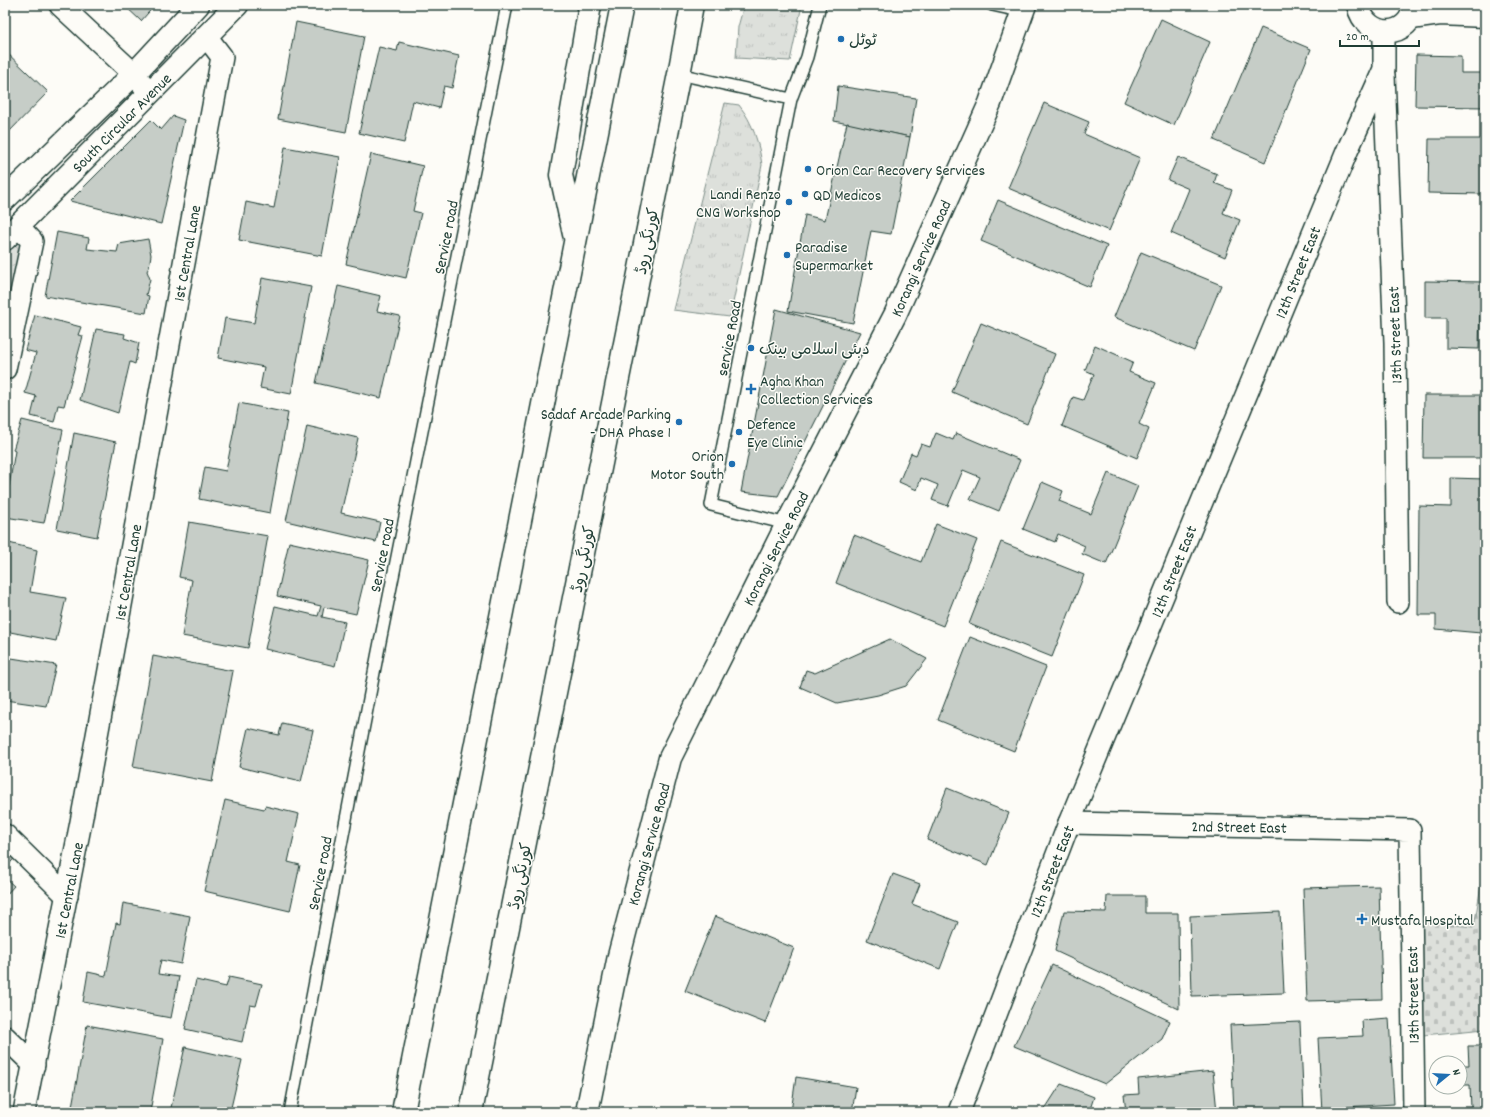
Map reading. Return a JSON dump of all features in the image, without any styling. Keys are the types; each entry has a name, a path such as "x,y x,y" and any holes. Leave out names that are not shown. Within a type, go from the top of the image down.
{"main road":[{"name":"South Circular Avenue","path":"7,193 134,74 198,5"},
{"name":"South Circular Avenue","path":"11,233 149,92 237,5"},
{"path":"576,243 561,175 590,5"},
{"path":"403,1112 622,5"},
{"path":"1345,5 1369,20 1395,30 1406,24 1413,11 1485,16"},
{"name":"کورنگی روڈ","path":"472,1112 693,7"},
{"name":"Korangi Service Road","path":"587,1112 619,956 670,758 787,524 895,316 990,103 1024,8"}],"street":[{"path":"60,5 134,74 149,92"},
{"name":"12th Street East","path":"959,1112 1069,823 1348,149 1384,69 1369,20"},
{"name":"1st Central Lane","path":"24,1112 67,896 222,57 206,36"},
{"name":"13th Street East","path":"1384,69 1395,342 1398,602"},
{"path":"5,369 32,241 11,233"},
{"name":"2nd Street East","path":"1069,823 1410,830"},
{"name":"13th Street East","path":"1410,830 1414,1112"},
{"path":"5,835 67,896"},
{"path":"5,1037 34,1065"}],"lane":[{"name":"Service road","path":"290,1112 379,649 507,5"},
{"path":"679,74 791,99 807,57 820,5"},
{"path":"992,5 1024,8"},
{"name":"service Road","path":"787,524 710,505 791,99"}],"green space":[{"path":"744,5 802,5 790,61 736,58 738,27"},
{"path":"725,103 739,105 744,112 755,134 762,165 730,317 673,310"},
{"path":"18,230 29,242 5,349 5,244"},
{"path":"1485,861 1485,1029 1413,1036 1417,921 1474,927"}],"building":[{"path":"124,5 155,5 141,21"},
{"path":"1161,19 1210,42 1174,125 1124,102"},
{"path":"296,22 364,36 346,132 278,119"},
{"path":"1261,28 1311,49 1265,162 1214,140"},
{"path":"399,42 459,56 452,88 444,86 439,108 413,101 404,143 359,133 379,47 397,51"},
{"path":"5,51 48,92 5,136"},
{"path":"1416,55 1461,56 1461,73 1485,73 1485,107 1415,106"},
{"path":"838,86 916,98 910,137 834,121"},
{"path":"1044,103 1089,122 1084,134 1140,158 1109,231 1008,188"},
{"path":"173,116 184,120 161,224 70,201 151,120 161,130"},
{"path":"847,123 910,137 891,234 871,231 853,323 788,311 805,215 825,220"},
{"path":"1429,139 1485,139 1484,194 1428,193"},
{"path":"285,147 340,157 322,256 239,240 246,202 274,208"},
{"path":"371,154 423,166 413,211 421,213 406,278 346,264"},
{"path":"1178,157 1217,174 1214,183 1232,190 1223,213 1240,220 1225,257 1171,233 1189,189 1168,180"},
{"path":"998,200 1107,246 1090,287 981,241"},
{"path":"57,232 89,238 87,249 117,252 119,244 148,239 151,255 147,271 150,279 146,295 149,296 146,313 45,296"},
{"path":"1141,252 1221,285 1194,351 1114,317"},
{"path":"262,278 311,287 291,394 260,388 264,367 218,358 225,318 254,323"},
{"path":"1425,281 1485,282 1485,312 1480,311 1479,349 1446,348 1446,318 1425,318"},
{"path":"338,286 381,296 377,311 400,316 381,398 316,383"},
{"path":"776,309 860,332 778,496 741,492"},
{"path":"35,315 81,327 78,335 83,336 64,406 58,405 54,422 31,416 36,396 25,393 36,353 25,350"},
{"path":"981,323 1055,354 1027,424 952,392"},
{"path":"96,329 125,334 124,338 139,343 135,364 130,362 118,413 80,400"},
{"path":"1095,345 1133,362 1129,372 1156,383 1139,424 1149,429 1137,458 1062,426 1073,397 1083,400 1094,374 1085,370"},
{"path":"1424,395 1485,395 1485,458 1423,458"},
{"path":"239,403 288,413 270,513 199,499 205,467 226,471"},
{"path":"22,420 63,430 44,523 5,517 5,486 9,486 15,451 13,450"},
{"path":"307,426 358,438 341,513 380,522 376,542 286,521"},
{"path":"74,433 116,442 97,537 57,529"},
{"path":"936,433 953,440 956,433 1020,460 999,511 970,499 980,477 963,470 948,506 932,500 938,485 921,478 917,490 899,482 911,453 916,455 921,444 930,447"},
{"path":"1108,473 1138,486 1106,564 1082,554 1085,546 1058,534 1055,542 1023,529 1042,482 1063,491 1059,501 1091,514"},
{"path":"1451,478 1485,479 1485,602 1481,633 1436,629 1436,615 1418,615 1419,506 1451,507"},
{"path":"189,522 268,536 248,648 182,636 192,580 179,577"},
{"path":"936,524 977,540 943,626 836,583 854,535 921,562"},
{"path":"5,542 37,550 30,592 66,598 56,641 5,631"},
{"path":"289,542 369,560 356,614 324,607 322,617 345,622 335,666 265,649 275,606 318,616 321,606 277,596"},
{"path":"1001,542 1084,575 1052,657 969,624"},
{"path":"970,637 1046,667 1014,751 938,720"},
{"path":"890,639 927,659 906,686 878,695 837,703 800,687 806,670 815,673"},
{"path":"153,656 233,671 212,782 133,767"},
{"path":"5,657 56,665 46,706 5,700"},
{"path":"282,723 313,730 301,782 239,767 248,728 279,735"},
{"path":"947,788 1009,813 988,865 927,840"},
{"path":"225,800 264,809 265,806 299,814 288,862 300,865 290,911 204,891"},
{"path":"5,844 18,854 5,869"},
{"path":"893,874 920,884 912,904 958,922 940,969 867,940"},
{"path":"5,878 14,886 5,896"},
{"path":"1379,886 1382,999 1307,1001 1303,888"},
{"path":"1107,896 1145,896 1145,913 1178,913 1179,1009 1055,951 1064,911 1106,912"},
{"path":"123,903 190,916 181,964 161,960 158,974 179,977 171,1018 83,1002 88,972 106,976 116,923 120,924"},
{"path":"1280,912 1284,993 1192,996 1190,916"},
{"path":"715,916 794,948 765,1023 685,991"},
{"path":"1052,965 1170,1021 1162,1039 1105,1084 1014,1046"},
{"path":"229,977 262,984 256,1006 250,1005 242,1042 185,1029 196,980 226,987"},
{"path":"1389,1018 1394,1104 1345,1107 1345,1112 1322,1112 1318,1038 1363,1036 1362,1020"},
{"path":"1300,1022 1304,1112 1234,1112 1230,1025"},
{"path":"87,1025 163,1039 150,1112 71,1112"},
{"path":"1468,1046 1485,1046 1485,1108 1471,1108 1470,1085 1468,1085"},
{"path":"185,1047 242,1060 230,1112 170,1112"},
{"path":"1213,1071 1217,1112 1126,1112 1124,1095 1139,1094 1138,1079"},
{"path":"796,1077 856,1087 852,1112 791,1112"},
{"path":"1061,1084 1094,1097 1089,1112 1043,1112"}],"place":[{"name":"ٹوٹل","path":"841,39"},
{"name":"Orion Car Recovery Services","path":"808,169"},
{"name":"QD Medicos","path":"805,194"},
{"name":"Landi Renzo CNG Workshop","path":"789,202"},
{"name":"Paradise Supermarket","path":"787,255"},
{"name":"دبئی اسلامی بینک","path":"751,348"},
{"name":"Agha Khan Collection Services","path":"751,389"},
{"name":"Sadaf Arcade Parking - DHA Phase 1","path":"679,422"},
{"name":"Defence Eye Clinic","path":"739,432"},
{"name":"Orion Motor South","path":"732,464"},
{"name":"Mustafa Hospital","path":"1362,919"}]}
